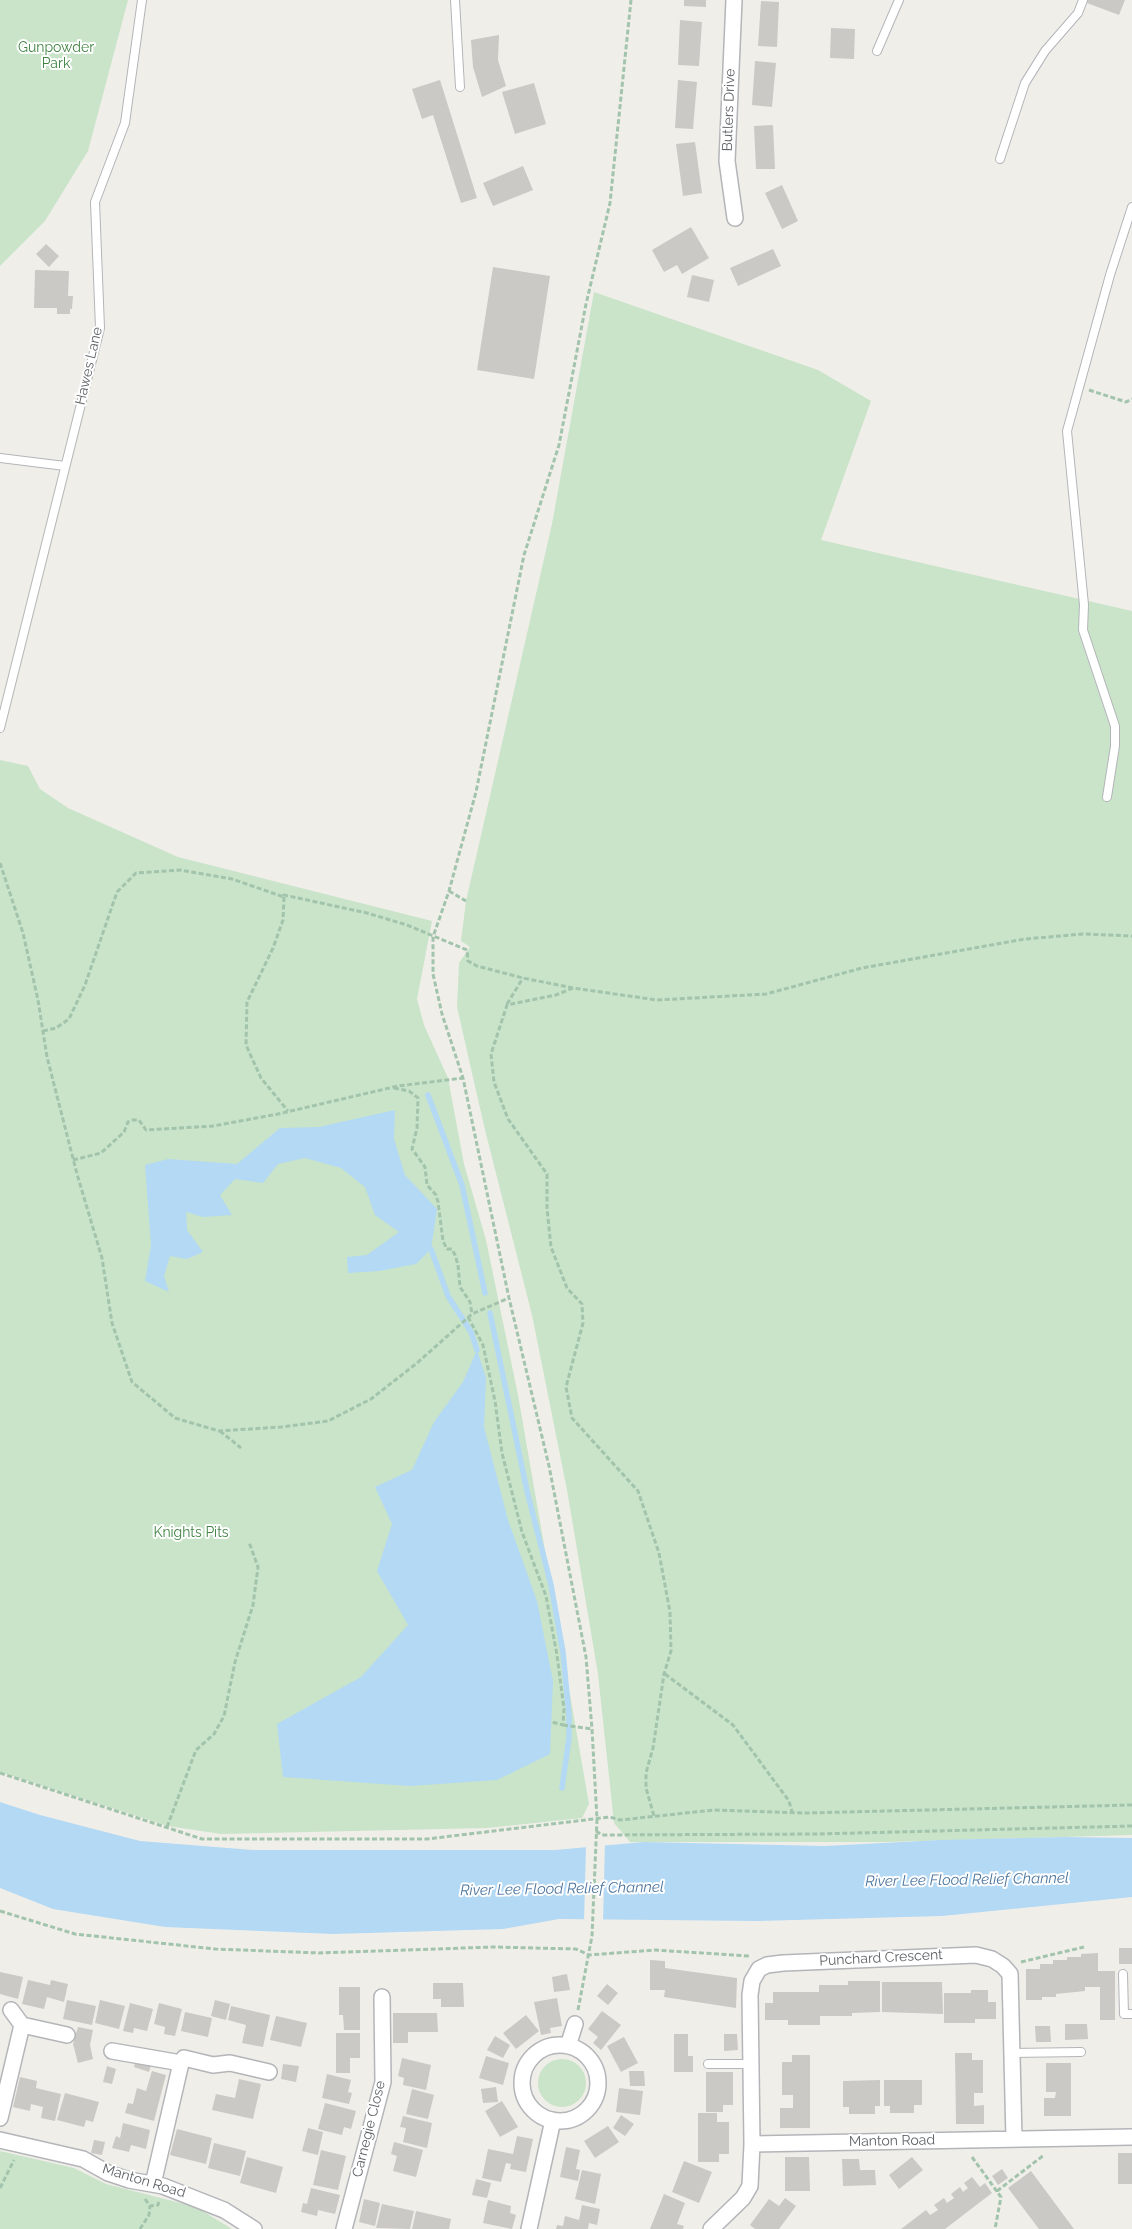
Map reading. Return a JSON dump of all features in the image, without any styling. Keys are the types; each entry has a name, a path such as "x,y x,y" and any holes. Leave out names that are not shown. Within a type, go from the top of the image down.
{"street":[{"name":"Butlers Drive","path":"734,0 727,161 735,218"},
{"name":"Punchard Crescent","path":"759,1969 767,1965 783,1963 976,1955 992,1959 1003,1966"},
{"path":"1003,1966 1010,1974 1014,2139"},
{"path":"711,2229 743,2198 750,2186 752,2144 750,1995 752,1980 759,1969"},
{"name":"Carnegie Close","path":"344,2229 383,2082 382,1997"},
{"path":"10,2010 22,2025 67,2035"},
{"path":"568,2046 575,2024"},
{"path":"0,2118 22,2025"},
{"path":"557,2045 568,2046 579,2050 589,2058 595,2067 598,2079 597,2091 593,2102 586,2111 576,2117 565,2120 553,2120 542,2116 529,2103 523,2087 523,2075 535,2054 545,2048 557,2045"},
{"path":"112,2051 181,2063"},
{"path":"153,2184 181,2063 184,2058 213,2065 230,2063 269,2072"},
{"path":"529,2229 553,2120"},
{"name":"Manton Road","path":"752,2144 1132,2137"},
{"name":"Manton Road","path":"0,2140 83,2159 108,2173 129,2180 153,2184 224,2210 254,2229"}],"lane":[{"name":"Hawes Lane","path":"0,728 100,328 95,202 125,123 142,0"},
{"path":"455,0 460,87"},
{"path":"877,51 899,0"},
{"path":"1000,159 1025,83 1045,51 1078,14 1083,0"},
{"path":"1106,798 1115,746 1115,726 1083,630 1084,605 1067,431 1110,275 1132,207"},
{"path":"0,458 65,466"},
{"path":"1123,1974 1124,2014 1132,2014"},
{"path":"1012,2053 1080,2052"},
{"path":"708,2064 751,2064"}],"path":[{"path":"575,2024 592,1936 597,1819 592,1729 584,1648 549,1466 509,1298 463,1078 442,1014 433,974 433,937 476,792 524,555 558,445 586,304 610,203 630,0"},
{"path":"1079,387 1126,402 1132,399"},
{"path":"0,863 23,933 38,1000 47,1056 73,1160 102,1258 112,1323 132,1382 174,1418 219,1431 328,1421 371,1399 417,1363 472,1314 509,1298"},
{"path":"43,1031 56,1028 69,1020 85,985 118,892 136,873 180,870 232,879 284,897 284,895 368,913 407,925 467,950 468,961 476,966 522,978 573,988 658,1000 766,994 862,968 1025,940 1083,934 1132,936"},
{"path":"448,891 466,901"},
{"path":"284,897 282,920 276,939 247,1002 246,1045 261,1078 288,1111"},
{"path":"522,978 500,1021 491,1054 494,1082 508,1119 547,1174 547,1208 551,1248 567,1288 582,1304 583,1323 566,1387 572,1418 638,1491 659,1553 670,1612 671,1651 664,1674 653,1748 646,1773 646,1788 654,1816"},
{"path":"507,1005 556,995 573,988"},
{"path":"73,1160 101,1153 124,1132 128,1122 133,1120 139,1120 146,1130 213,1126 389,1088 463,1078"},
{"path":"389,1088 408,1091 418,1098 417,1128 412,1149 425,1167 427,1185 438,1202 443,1241 447,1248 452,1249 455,1255 460,1287 470,1302 472,1314"},
{"path":"468,1317 483,1345 495,1401 502,1453 522,1532 546,1596 557,1655 564,1709 564,1725"},
{"path":"219,1431 241,1448"},
{"path":"167,1827 196,1750 214,1734 224,1716 235,1662 253,1605 258,1567 249,1542"},
{"path":"664,1674 733,1725 789,1801 792,1812"},
{"path":"552,1722 571,1727 592,1729"},
{"path":"0,1773 202,1838 426,1839 610,1817 620,1820 714,1810 792,1812 1132,1805"},
{"path":"596,1831 602,1835 817,1834 1132,1826"},
{"path":"0,1911 75,1934 216,1949 320,1953 493,1947 576,1949 589,1955 655,1950 749,1955 759,1969"},
{"path":"1003,1966 1084,1947"},
{"path":"997,2191 1066,2138"},
{"path":"960,2140 1001,2196 995,2229"},
{"path":"0,2188 13,2165 20,2145"},
{"path":"140,2229 149,2215 150,2206"}],"green space":[{"name":"Gunpowder Park","path":"0,0 128,0 88,151 45,221 0,266"},
{"path":"594,292 818,370 871,401 821,540 1132,611 1132,1835 887,1842 630,1842 614,1823 598,1674 567,1490 532,1315 485,1130 457,1007 459,963 470,947 461,941 466,901 552,524"},
{"name":"Knights Pits","path":"0,760 28,766 40,789 68,808 178,857 432,921 417,999 424,1025 448,1078 464,1164 486,1240 518,1395 589,1804 582,1818 487,1828 221,1834 168,1826 0,1772"},
{"path":"557,2059 567,2059 579,2066 586,2078 586,2088 579,2100 567,2107 557,2107 549,2103 542,2096 538,2088 538,2078 542,2070 549,2063"},
{"path":"0,2151 74,2168 106,2184 196,2207 232,2229 0,2229"}],"water":[{"path":"395,1110 394,1139 405,1175 437,1209 431,1249 416,1264 379,1271 348,1273 347,1257 367,1255 399,1232 375,1215 365,1187 341,1168 305,1158 278,1164 263,1183 235,1179 220,1195 232,1215 203,1217 186,1212 187,1230 203,1252 187,1259 170,1256 164,1276 169,1292 145,1281 151,1245 145,1165 168,1159 237,1164 280,1128 319,1127"},
{"path":"477,1350 486,1378 484,1427 508,1520 537,1601 553,1681 550,1754 497,1780 410,1786 283,1777 277,1724 361,1677 408,1625 377,1571 392,1524 375,1487 412,1470 434,1422 463,1382"},
{"name":"River Lee Flood Relief Channel","path":"0,1802 40,1815 140,1841 253,1850 555,1850 644,1842 825,1846 941,1840 1064,1837 1132,1838 1132,1897 942,1916 757,1921 559,1919 503,1929 333,1934 165,1927 53,1909 0,1888"}],"pier":[{"path":"605,1843 603,1922 584,1922 586,1845"}],"building":[{"path":"684,0 706,0 706,7 684,6"},
{"path":"1088,0 1125,0 1119,15 1087,3"},
{"path":"761,1 779,2 777,47 758,46"},
{"path":"680,20 702,22 699,66 678,65"},
{"path":"831,28 855,29 854,59 830,58"},
{"path":"499,35 498,60 506,86 482,97 473,67 471,40"},
{"path":"755,61 776,63 772,107 752,105"},
{"path":"440,80 477,198 461,203 433,115 422,119 412,89"},
{"path":"678,80 697,82 693,129 675,128"},
{"path":"534,83 546,124 515,134 502,92"},
{"path":"773,125 775,169 756,169 754,126"},
{"path":"695,142 702,193 683,196 676,144"},
{"path":"523,166 533,190 493,206 483,183"},
{"path":"782,185 798,221 782,229 765,193"},
{"path":"691,227 709,258 682,274 677,265 664,272 652,250"},
{"path":"46,244 59,256 49,267 36,254"},
{"path":"773,249 781,266 738,286 730,268"},
{"path":"493,267 550,276 534,379 477,370"},
{"path":"35,270 69,271 68,296 73,296 70,314 57,314 57,308 34,308"},
{"path":"692,275 714,280 709,302 687,297"},
{"path":"1119,1948 1132,1948 1132,1964 1119,1964"},
{"path":"1098,1953 1098,1971 1115,1971 1115,2020 1100,2020 1100,1987 1085,1987 1085,1991 1056,1994 1056,1997 1042,1997 1042,2000 1026,2000 1026,1969 1040,1969 1040,1964 1053,1964 1053,1960 1067,1960 1067,1957 1081,1957 1081,1954"},
{"path":"650,1960 665,1961 665,1968 737,1978 736,2008 664,1997 665,1990 650,1990"},
{"path":"0,1972 23,1977 18,1999 0,1994"},
{"path":"567,1974 570,1990 554,1992 552,1977"},
{"path":"28,1980 50,1985 51,1980 68,1984 64,2002 47,1997 44,2009 22,2004"},
{"path":"848,1981 880,1981 880,2012 852,2013 852,2016 820,2016 820,2025 788,2025 788,2020 765,2020 765,2003 773,2003 773,1992 819,1992 819,1985 848,1985"},
{"path":"882,1982 942,1982 943,2014 882,2012"},
{"path":"433,1983 463,1983 464,2007 441,2007 441,1999 433,1999"},
{"path":"607,1984 618,1993 608,2005 597,1996"},
{"path":"339,1987 360,1987 360,2030 344,2030 343,2015 339,2015"},
{"path":"971,1990 988,1990 988,2002 996,2002 996,2019 975,2019 975,2023 944,2023 944,1993 971,1993"},
{"path":"557,1998 562,2026 550,2028 551,2033 541,2035 534,2002"},
{"path":"67,2000 96,2006 92,2025 63,2019"},
{"path":"100,2000 125,2006 119,2029 95,2023"},
{"path":"215,2000 230,2004 226,2020 211,2016"},
{"path":"130,2003 153,2009 147,2031 134,2028 133,2033 123,2031"},
{"path":"159,2003 182,2009 175,2036 164,2034 165,2027 154,2024"},
{"path":"231,2006 270,2015 263,2047 242,2043 246,2025 228,2020"},
{"path":"602,2011 621,2025 601,2050 593,2043 598,2037 588,2029"},
{"path":"185,2012 212,2018 208,2037 181,2031"},
{"path":"393,2013 437,2013 438,2032 408,2032 408,2043 393,2043"},
{"path":"526,2015 539,2031 516,2049 503,2033"},
{"path":"276,2016 307,2023 301,2047 270,2040"},
{"path":"1065,2024 1087,2024 1088,2039 1065,2040"},
{"path":"1035,2026 1050,2026 1051,2042 1036,2042"},
{"path":"78,2027 93,2030 90,2045 93,2059 78,2063 73,2044"},
{"path":"336,2033 360,2033 360,2058 350,2058 350,2073 336,2073"},
{"path":"674,2034 688,2034 688,2056 693,2056 693,2072 674,2072"},
{"path":"724,2034 737,2034 738,2050 724,2051"},
{"path":"495,2036 510,2045 503,2058 487,2050"},
{"path":"624,2037 638,2063 621,2072 607,2046"},
{"path":"955,2053 972,2053 972,2060 983,2060 983,2093 974,2093 974,2106 984,2105 984,2124 956,2124"},
{"path":"792,2055 810,2055 810,2128 780,2128 780,2108 793,2108 793,2095 782,2095 782,2062 792,2062"},
{"path":"486,2056 509,2063 503,2085 479,2078"},
{"path":"136,2058 152,2062 149,2072 134,2067"},
{"path":"402,2058 431,2065 426,2090 403,2085 404,2078 398,2076"},
{"path":"1046,2063 1071,2063 1071,2116 1044,2116 1044,2098 1055,2098 1056,2092 1046,2092"},
{"path":"283,2064 299,2066 296,2082 281,2079"},
{"path":"107,2066 116,2069 112,2084 103,2082"},
{"path":"152,2071 166,2075 154,2121 125,2113 128,2103 133,2104 137,2088 146,2091"},
{"path":"629,2071 644,2071 645,2086 630,2086"},
{"path":"706,2072 733,2072 733,2105 723,2105 723,2112 706,2112"},
{"path":"327,2074 351,2080 348,2092 352,2093 349,2104 322,2098"},
{"path":"20,2077 37,2081 36,2088 61,2094 55,2121 41,2118 43,2107 31,2104 30,2111 13,2107"},
{"path":"239,2079 261,2084 253,2119 212,2110 216,2094 235,2098"},
{"path":"880,2080 880,2106 875,2106 875,2114 849,2114 849,2107 843,2107 843,2081"},
{"path":"884,2080 922,2080 922,2105 914,2105 914,2113 890,2113 890,2106 884,2106"},
{"path":"496,2087 498,2102 483,2103 481,2089"},
{"path":"619,2088 643,2091 640,2115 616,2112"},
{"path":"412,2089 434,2095 428,2119 406,2114"},
{"path":"65,2093 99,2102 93,2122 86,2120 84,2127 57,2120"},
{"path":"502,2101 518,2127 500,2137 485,2111"},
{"path":"325,2103 356,2111 351,2129 344,2127 342,2135 318,2129"},
{"path":"698,2113 717,2113 717,2122 729,2122 729,2154 719,2154 719,2162 698,2162"},
{"path":"621,2115 634,2124 625,2136 613,2128"},
{"path":"403,2116 432,2123 427,2148 403,2142 406,2128 400,2127"},
{"path":"123,2123 150,2130 146,2149 131,2145 129,2152 112,2148 116,2136 120,2138"},
{"path":"608,2126 619,2142 595,2158 584,2141"},
{"path":"308,2128 323,2132 318,2155 302,2151"},
{"path":"177,2129 212,2138 206,2164 170,2155"},
{"path":"517,2136 533,2139 526,2172 510,2169 511,2164 506,2163 501,2182 482,2178 488,2149 513,2154"},
{"path":"94,2140 105,2142 102,2155 91,2153"},
{"path":"394,2142 423,2150 416,2177 393,2171 397,2156 391,2154"},
{"path":"214,2143 246,2151 240,2176 208,2168"},
{"path":"566,2147 580,2150 576,2169 580,2170 578,2181 560,2177"},
{"path":"321,2150 346,2156 338,2190 313,2185"},
{"path":"1118,2153 1132,2153 1132,2184 1118,2184"},
{"path":"247,2157 283,2167 276,2193 240,2183"},
{"path":"785,2157 809,2157 810,2191 785,2191"},
{"path":"912,2157 923,2170 899,2189 889,2175"},
{"path":"842,2159 859,2159 860,2170 875,2170 876,2185 843,2186"},
{"path":"684,2161 712,2172 699,2203 672,2192"},
{"path":"1002,2169 1008,2178 998,2185 992,2176"},
{"path":"582,2170 601,2174 595,2204 575,2199"},
{"path":"1031,2171 1074,2229 1039,2229 1008,2188"},
{"path":"972,2177 980,2187 985,2183 992,2193 945,2229 901,2229 926,2210 930,2215 938,2210 934,2205 944,2198 947,2203 954,2198 951,2194 960,2187 963,2192 968,2188 964,2183"},
{"path":"476,2179 491,2183 487,2198 472,2195"},
{"path":"311,2188 340,2195 335,2214 318,2210 317,2216 301,2212 303,2203 307,2204"},
{"path":"664,2194 685,2203 677,2224 684,2226 683,2229 650,2229"},
{"path":"785,2198 796,2206 779,2229 755,2229 750,2225 769,2199 779,2206"},
{"path":"364,2199 380,2203 375,2226 359,2222"},
{"path":"488,2200 511,2206 510,2213 516,2215 512,2229 483,2223"},
{"path":"382,2204 414,2211 410,2229 376,2228"},
{"path":"582,2205 600,2209 597,2225 589,2223 588,2229 556,2229 557,2225 563,2226 565,2216 579,2220"},
{"path":"416,2211 451,2219 449,2229 412,2229"}],"waterway":[{"path":"428,1095 462,1185 485,1293"},
{"path":"431,1249 448,1296 471,1332 477,1350"},
{"path":"490,1313 527,1491 551,1585 563,1652 569,1716 569,1738 562,1788"}]}
